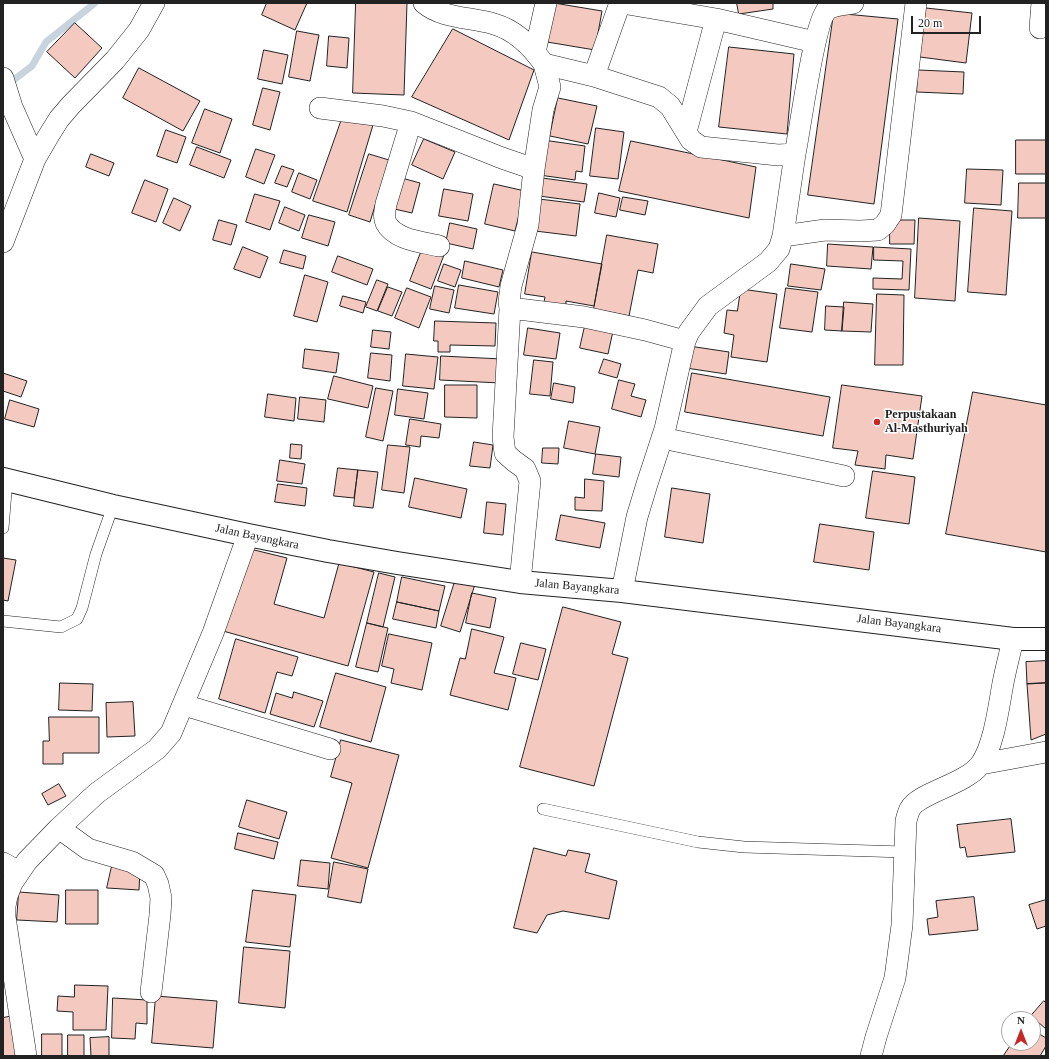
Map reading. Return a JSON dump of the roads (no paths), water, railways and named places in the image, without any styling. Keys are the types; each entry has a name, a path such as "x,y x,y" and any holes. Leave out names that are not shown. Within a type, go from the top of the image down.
{"highway":[{"name":"Jalan Bayangkara","path":"5,480 113,506 328,551 520,582 622,591 1013,639 1046,639"}],"street":[{"path":"3,242 35,159 59,119 115,60 139,30 154,3"},
{"path":"424,3 429,8 447,14 495,24 513,33 540,58 664,100 675,113 691,140 702,147 778,155 796,154"},
{"path":"520,582 530,481 525,469 505,453 503,437 510,308 509,302 528,225 534,169 543,110 550,87 540,58 546,3"},
{"path":"594,76 621,3 716,19 815,42"},
{"path":"622,591 637,517 646,484 666,430 685,341 708,306 768,262 779,249 783,236 815,42 823,15 827,10 833,7 853,3"},
{"path":"783,236 825,230 878,230 885,224 891,214 916,3"},
{"path":"1040,28 1042,3"},
{"path":"686,132 716,19"},
{"path":"3,78 10,101 35,159"},
{"path":"320,108 383,116 411,122 534,169"},
{"path":"411,122 386,204 384,216 386,224 395,233 439,246"},
{"path":"510,308 584,317 645,330 685,341"},
{"path":"662,438 844,476"},
{"path":"26,1056 7,970 4,906 12,883 11,867 27,861 59,828 107,784 145,757 165,741 171,733 213,633 248,535"},
{"path":"871,1056 878,1029 895,978 902,925 906,821 910,809 916,802 962,780 981,764 988,749 995,727 1013,639"},
{"path":"184,705 330,749"},
{"path":"981,764 1046,752"},
{"path":"59,828 88,849 132,862 154,875 158,884 161,898 151,992"}],"lane":[{"path":"3,528 5,480"},
{"path":"3,621 61,627 76,619 82,608 96,554 113,506"},
{"path":"543,809 698,842 744,847 904,852"}],"waterway":[{"path":"7,85 32,66 46,42 95,3"}],"place":[{"name":"Perpustakaan Al-Masthuriyah","path":"877,422"}]}
